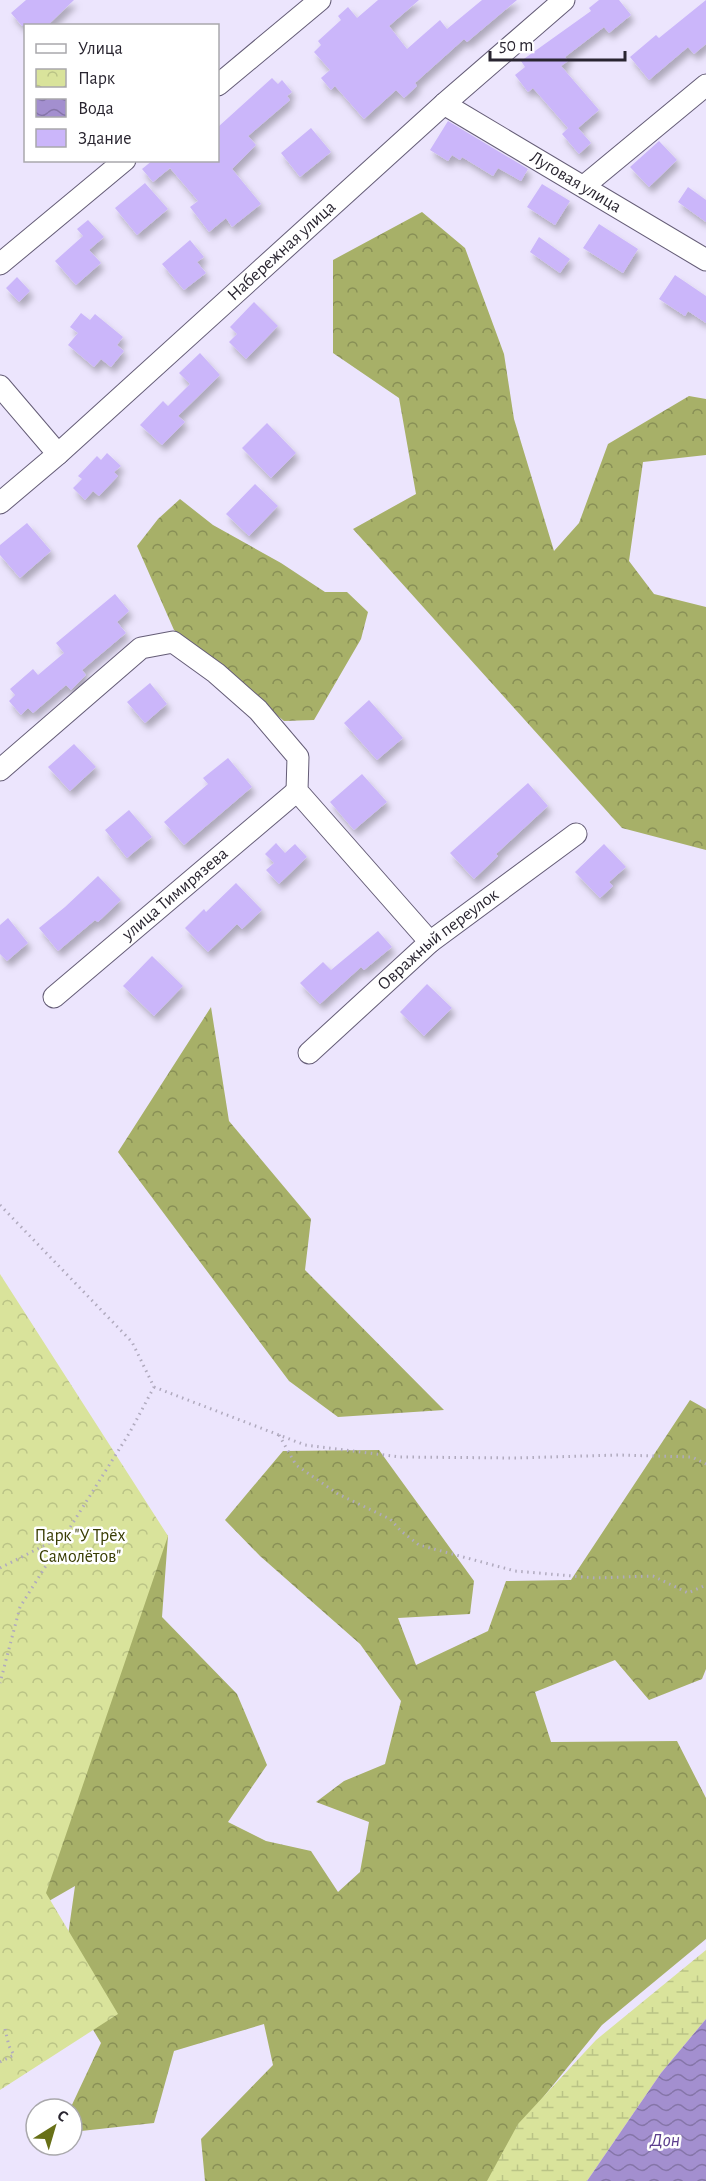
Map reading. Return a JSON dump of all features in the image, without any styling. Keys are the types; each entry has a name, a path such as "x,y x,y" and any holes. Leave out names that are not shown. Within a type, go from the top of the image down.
{"street":[{"path":"219,84 320,0"},
{"name":"Набережная улица","path":"0,503 58,454 444,104 564,0"},
{"path":"584,186 706,85"},
{"name":"Луговая улица","path":"444,104 706,260"},
{"path":"0,264 123,162"},
{"path":"0,386 58,454"},
{"path":"0,770 141,648 173,642 216,673 258,710 297,757 297,791 430,942"},
{"name":"улица Тимирязева","path":"54,997 297,791"},
{"name":"Овражный переулок","path":"309,1053 430,942 576,834"}],"path":[{"path":"0,1205 132,1342 154,1387 305,1445 400,1457 516,1458 618,1455 692,1457 706,1464"},
{"path":"0,1683 20,1607 130,1432 154,1387"},
{"path":"279,1435 296,1465 338,1494 390,1519 419,1545 515,1571 595,1578 652,1576 688,1593 706,1585"},
{"path":"0,1568 65,1535"},
{"path":"0,2062 14,2055 5,2029"}],"green space":[{"path":"422,212 465,248 504,354 514,419 554,551 579,523 608,444 689,396 706,399 706,455 643,462 629,561 654,594 706,607 706,850 622,828 353,529 416,494 399,398 333,353 333,260"},
{"path":"180,499 213,525 281,563 325,592 347,592 368,612 361,639 314,720 284,721 174,630 137,546 158,519"},
{"path":"211,1007 229,1121 311,1219 305,1270 444,1410 338,1417 289,1381 118,1152"},
{"name":"Парк \"У Трёх Самолётов\"","path":"0,1274 168,1536 46,1893 118,2014 0,2090"},
{"path":"40,1387 168,1536 162,1617 237,1694 267,1765 228,1822 266,1841 311,1851 338,1892 360,1872 369,1822 316,1802 344,1781 385,1764 401,1701 360,1644 260,1556 225,1520 283,1451 379,1450 474,1581 470,1614 398,1618 416,1665 488,1631 506,1581 571,1580 690,1400 706,1409 706,1669 702,1679 649,1700 615,1660 535,1692 551,1742 677,1741 706,1798 706,1939 602,2025 532,2111 489,2181 205,2181 201,2139 273,2065 264,2024 174,2051 154,2123 84,2131 84,2097 76,2097 101,2043 62,1978 75,1886 16,1920"},
{"path":"706,1950 706,2019 661,2073 587,2181 487,2181 518,2124 596,2040"}],"water":[{"name":"Дон","path":"706,2019 706,2181 587,2181 661,2073"}],"building":[{"path":"26,0 74,0 49,24 24,24 22,26 11,13"},
{"path":"378,0 419,0 389,26 407,49 440,20 447,29 482,0 517,0 467,42 464,39 415,83 417,86 404,98 396,90 364,119 335,86 331,90 321,78 330,70 314,52 321,45 318,41 341,20 338,16 348,7 357,18"},
{"path":"599,0 619,0 631,15 609,33 604,27 565,57 568,61 561,66 599,110 578,128 591,143 579,154 562,134 568,128 533,88 528,92 515,75 525,67 521,61 591,11 589,8"},
{"path":"706,0 706,44 694,54 688,47 649,80 630,57 656,35 659,38"},
{"path":"272,78 278,84 282,80 292,92 287,96 290,100 248,136 256,145 232,169 261,204 232,227 226,218 209,232 190,207 198,201 170,168 153,182 142,169 151,162 219,162 219,126"},
{"path":"448,121 528,169 521,181 498,168 493,176 462,157 460,160 452,155 448,161 430,150"},
{"path":"311,128 331,152 300,177 281,153"},
{"path":"659,141 677,160 649,187 630,167"},
{"path":"145,183 168,209 137,235 115,208"},
{"path":"542,184 570,201 555,225 527,207"},
{"path":"688,187 706,200 706,222 678,202"},
{"path":"88,220 104,237 89,250 101,263 76,285 55,261 83,236 77,229"},
{"path":"599,224 638,249 623,273 583,248"},
{"path":"539,237 570,259 560,273 530,252"},
{"path":"190,240 204,257 197,262 206,273 184,290 162,264"},
{"path":"675,275 706,296 706,323 688,311 685,316 659,299"},
{"path":"17,277 30,291 19,302 6,288"},
{"path":"254,302 278,326 246,359 229,342 237,334 230,327"},
{"path":"81,313 90,320 95,314 123,337 117,345 124,351 111,367 101,359 94,367 68,345 78,333 70,327"},
{"path":"200,353 220,375 178,416 185,422 162,445 140,425 163,401 168,406 190,384 179,373"},
{"path":"267,423 296,453 271,478 242,448"},
{"path":"107,453 121,466 114,472 118,476 99,496 93,491 85,500 73,488 82,479 78,476 97,456 101,460"},
{"path":"255,484 278,506 249,536 226,514"},
{"path":"27,523 51,551 20,578 0,555 0,545"},
{"path":"115,594 129,611 117,622 126,633 82,670 86,675 71,690 66,685 33,713 28,708 21,715 9,701 15,695 10,689 33,669 38,675 64,653 56,643"},
{"path":"150,683 167,704 145,723 127,702"},
{"path":"369,700 403,738 377,760 344,723"},
{"path":"74,744 96,767 70,791 48,767"},
{"path":"228,758 252,787 184,845 164,822 208,784 203,778"},
{"path":"362,774 387,802 354,830 330,802"},
{"path":"528,783 548,806 496,854 498,856 474,879 450,853"},
{"path":"129,810 152,837 127,858 105,830"},
{"path":"276,843 285,853 295,844 307,857 279,884 266,870 274,863 265,854"},
{"path":"604,844 626,867 609,882 613,886 600,898 575,872"},
{"path":"98,876 121,900 98,922 95,920 58,951 39,928"},
{"path":"236,883 262,910 242,929 237,924 208,952 185,928 204,909 206,912"},
{"path":"8,918 28,943 7,961 0,954 0,925"},
{"path":"378,931 392,947 364,970 361,967 320,1004 300,983 323,962 331,970"},
{"path":"152,956 183,986 154,1016 123,986"},
{"path":"427,984 452,1008 424,1036 400,1012"}]}
